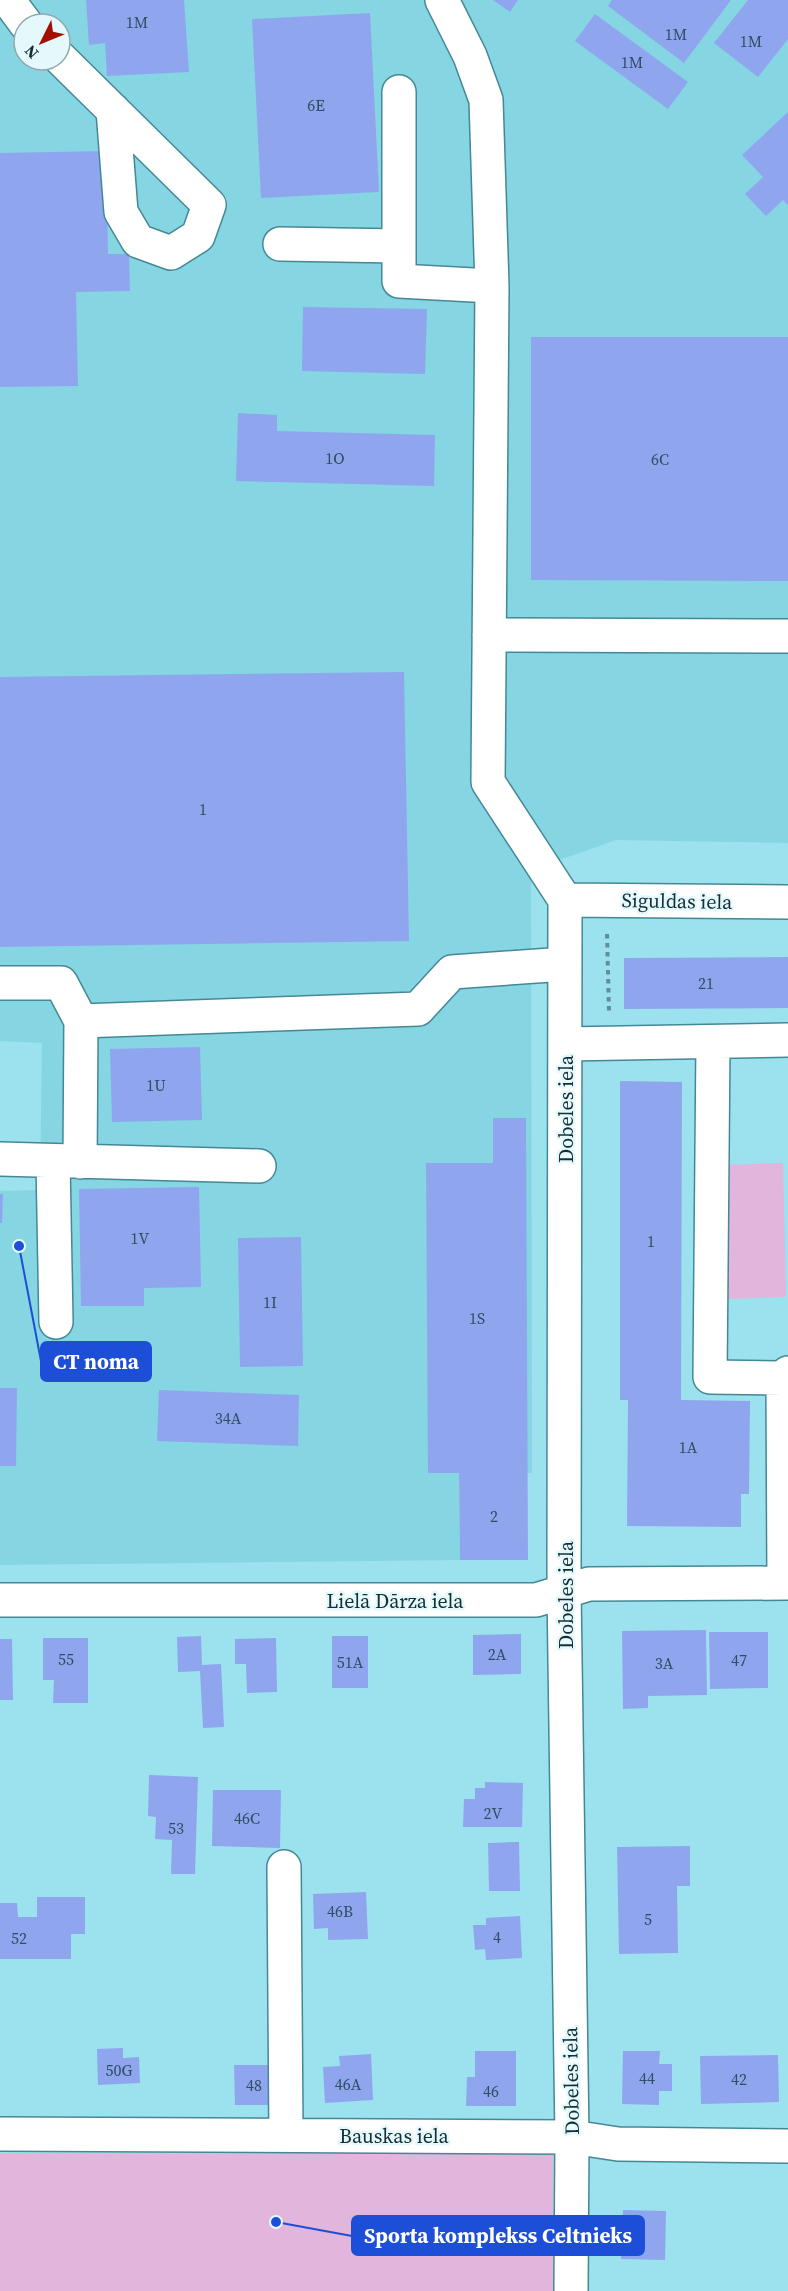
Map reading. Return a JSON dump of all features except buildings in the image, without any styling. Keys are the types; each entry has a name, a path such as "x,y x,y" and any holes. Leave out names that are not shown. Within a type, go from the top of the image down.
{"street":[{"path":"442,0 470,56 486,100 492,286 488,782 566,900"},
{"path":"72,70 113,110"},
{"path":"399,92 399,281 492,286"},
{"path":"280,244 399,246"},
{"path":"489,635 788,636"},
{"name":"Siguldas iela","path":"566,900 788,902"},
{"name":"Dobeles iela","path":"566,900 564,1591 572,2137 571,2291"},
{"path":"81,1021 418,1009 452,972 565,964"},
{"path":"0,983 61,982 81,1021 66,1162 56,1322"},
{"path":"566,1044 788,1040"},
{"path":"713,1042 710,1377 786,1376 786,1583"},
{"path":"0,1158 66,1162 259,1166"},
{"name":"Lielā Dārza iela","path":"0,1600 536,1600 589,1584 786,1583"},
{"path":"284,1867 286,2135"},
{"name":"Bauskas iela","path":"0,2134 572,2137 618,2144 788,2146"}],"path":[{"path":"606,900 610,1044"}],"shaded area":[{"path":"0,0 788,0 788,843 616,840 531,870 532,1473 459,1473 460,1560 0,1565 0,1191 40,1190 42,1043 0,1041"},
{"path":"783,1163 786,1297 726,1299 723,1165"},
{"path":"0,2153 553,2154 553,2291 0,2291"}],"place":[{"name":"CT noma","path":"19,1246"},
{"name":"Sporta komplekss Celtnieks","path":"276,2222"}]}
